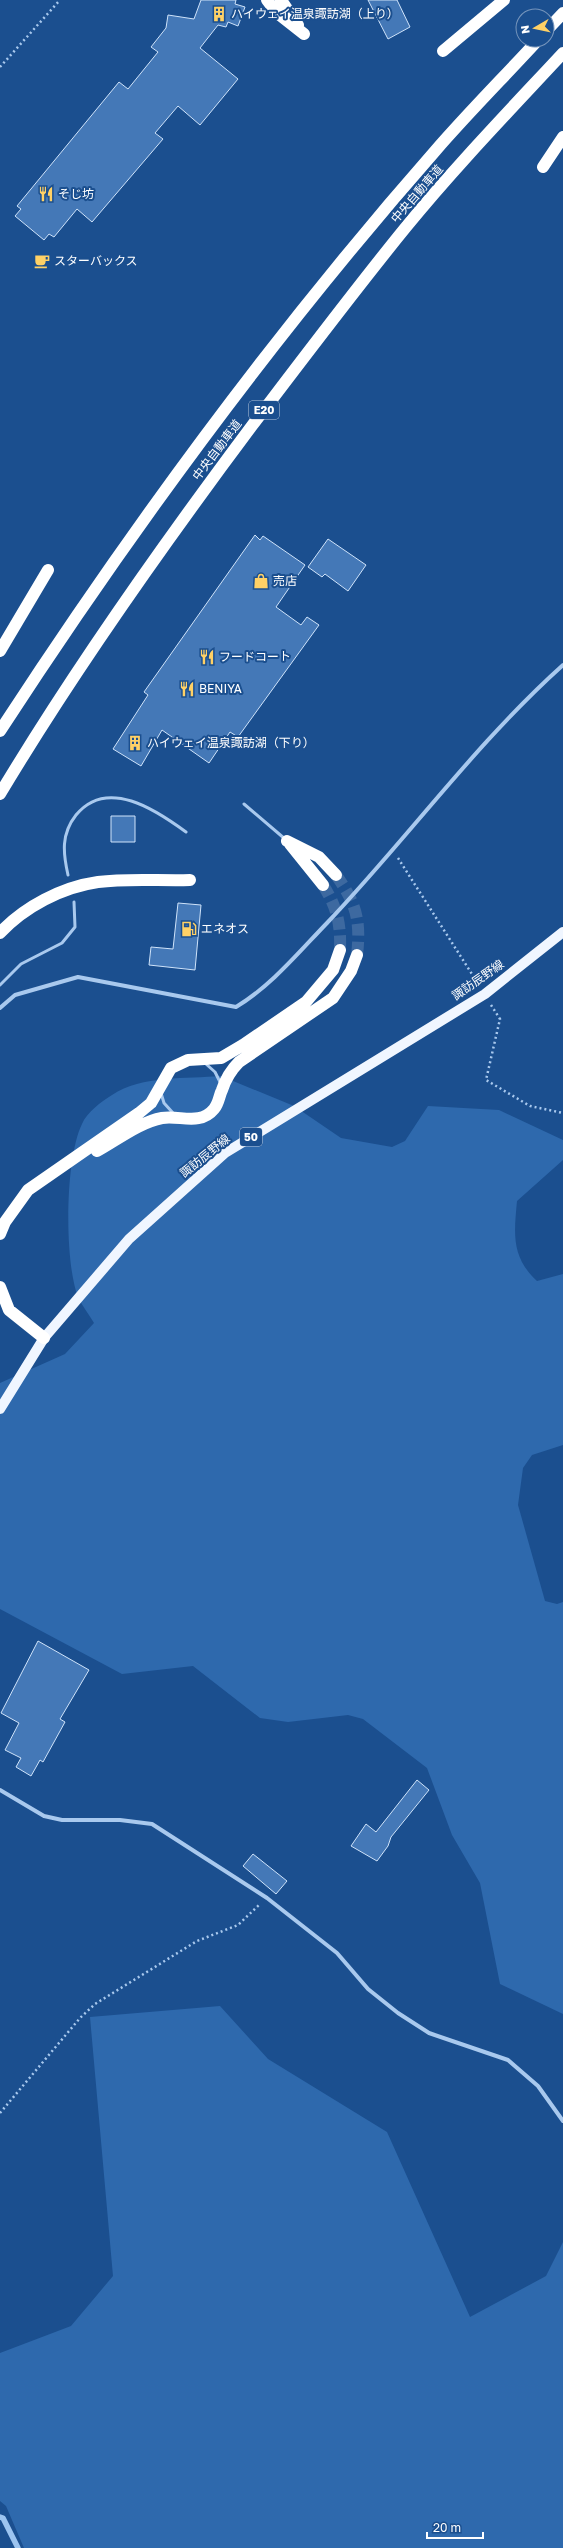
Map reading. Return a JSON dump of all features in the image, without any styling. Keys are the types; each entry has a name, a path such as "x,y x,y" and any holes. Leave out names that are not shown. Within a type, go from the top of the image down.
{"highway":[{"path":"267,0 276,12 304,34 282,0"},
{"path":"443,51 504,0"},
{"path":"555,22 563,13"},
{"name":"中央自動車道","path":"0,731 73,618 207,434 293,321 436,150 531,48"},
{"name":"中央自動車道","path":"0,794 41,726 109,623 190,508 281,388 407,226 563,53"},
{"path":"543,167 563,137"},
{"path":"0,650 48,570"},
{"path":"287,841 319,857 336,875"},
{"path":"287,841 323,885"},
{"path":"0,933 13,919 52,896 98,882 190,880"},
{"path":"0,1234 5,1222 28,1190 139,1113 151,1103 171,1068 179,1062 221,1058 234,1051 306,1002 333,970 340,950"},
{"path":"43,1180 146,1124 161,1118 178,1117 197,1119 206,1116 214,1110 229,1072 239,1062 333,998 351,971 357,955"},
{"path":"0,1287 9,1310 44,1338"}],"main road":[{"name":"諏訪辰野線","path":"0,1409 44,1338 129,1239 225,1153 485,994 563,932"}],"street":[{"path":"0,1008 15,995 78,977 236,1007 251,998 274,978 394,851 522,702 563,665"},
{"path":"0,1790 44,1816 62,1820 120,1820 152,1824 267,1898 337,1953 368,1989 398,2013 428,2033 508,2060 538,2086 563,2121"}],"lane":[{"path":"68,875 62,852 68,826 85,805 106,797 132,801 156,810 186,832"},
{"path":"244,804 287,841"},
{"path":"0,985 21,964 62,943 75,927 74,902"},
{"path":"199,1061 208,1065 215,1072 221,1091"},
{"path":"162,1084 164,1103 178,1117"}],"path":[{"path":"0,68 60,0"},
{"path":"394,851 500,1019 486,1080 530,1106 563,1113"},
{"path":"0,2113 80,2018 95,2004 197,1941 238,1925 267,1898"}],"shaded area":[{"path":"221,1076 294,1106 341,1138 392,1147 405,1141 428,1106 499,1110 563,1140 563,1160 517,1201 515,1234 518,1254 522,1263 537,1281 563,1274 563,1445 532,1455 523,1468 518,1505 545,1601 557,1604 563,1602 563,2014 500,1984 480,1883 452,1835 427,1768 363,1719 348,1715 288,1722 260,1718 193,1666 122,1674 0,1609 0,1383 65,1354 94,1323 78,1297 73,1281 70,1260 68,1210 72,1160 76,1140 82,1124 91,1111 103,1101 124,1089 137,1084 165,1079"},
{"path":"220,2006 268,2059 387,2132 470,2317 546,2276 563,2242 563,2548 24,2548 6,2506 0,2501 0,2353 71,2326 113,2276 90,2017"}],"building":[{"path":"201,0 236,0 235,4 245,7 238,26 228,22 226,27 218,25 200,48 238,79 200,125 178,106 155,133 163,139 92,222 77,209 54,237 49,234 44,240 15,216 21,209 17,206 119,82 128,89 158,52 151,47 166,28 168,15 194,19"},
{"path":"368,0 397,0 410,27 388,39"},
{"path":"255,535 260,540 263,536 305,565 276,607 301,625 307,617 319,625 238,737 230,732 209,763 162,730 141,766 113,749 148,695 144,692"},
{"path":"328,539 366,565 348,591 325,574 322,577 308,567"},
{"path":"111,816 135,816 135,842 111,842"},
{"path":"178,903 201,905 195,970 149,965 151,947 173,949"},
{"path":"38,1641 89,1670 60,1719 65,1722 43,1762 40,1760 31,1776 16,1767 21,1758 5,1750 19,1723 1,1713"},
{"path":"417,1780 429,1790 391,1837 388,1846 377,1861 351,1846 366,1824 376,1832"},
{"path":"253,1854 287,1881 276,1894 243,1866"}],"waterway":[{"path":"0,2517 3,2518 18,2548"}],"tunnel":[{"path":"336,875 348,894 356,912 358,932 357,955"},
{"path":"323,885 335,908 340,932 340,950"}],"place":[{"name":"ハイウェイ温泉諏訪湖（上り）","path":"219,14"},
{"name":"そじ坊","path":"46,194"},
{"name":"スターバックス","path":"42,261"},
{"name":"売店","path":"261,581"},
{"name":"フードコート","path":"207,657"},
{"name":"BENIYA","path":"187,689"},
{"name":"ハイウェイ温泉諏訪湖（下り）","path":"135,743"},
{"name":"エネオス","path":"189,929"}]}
